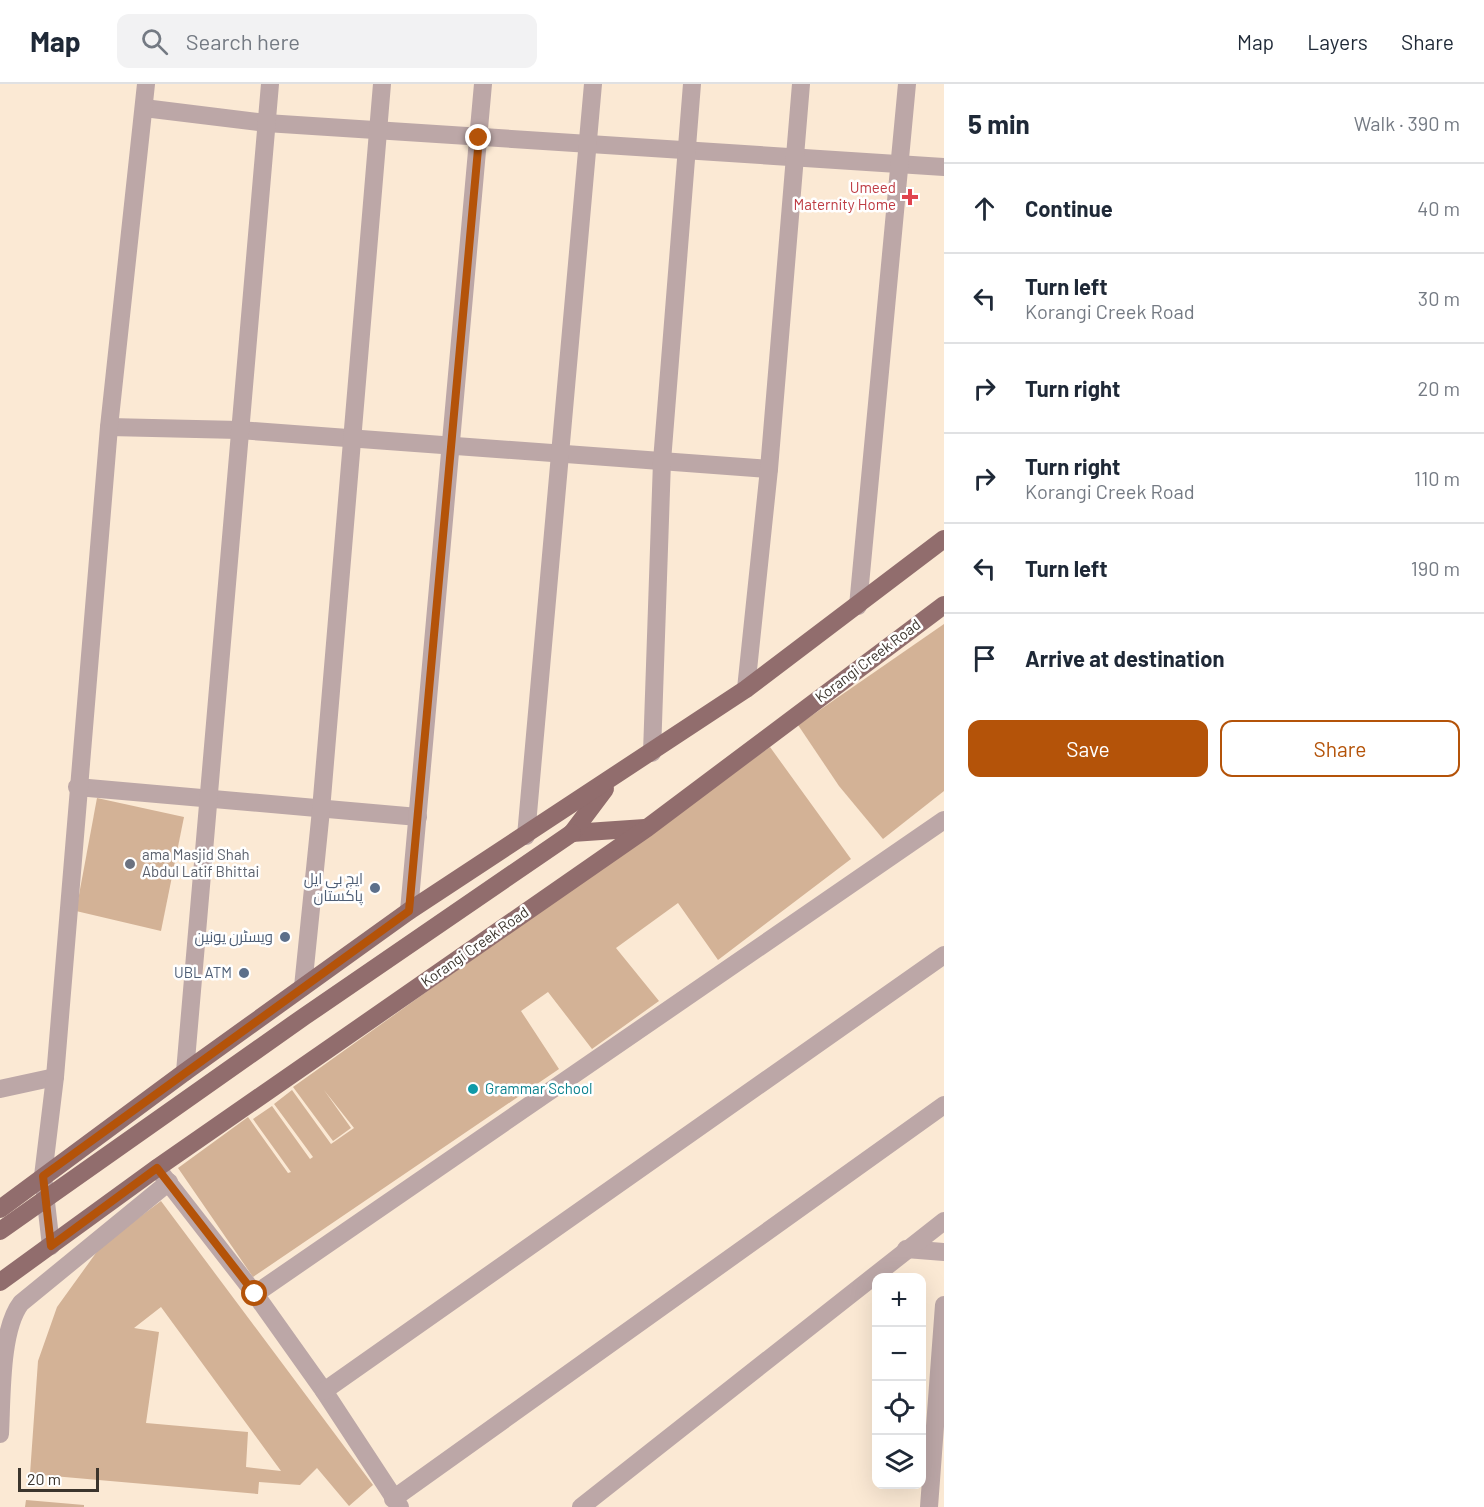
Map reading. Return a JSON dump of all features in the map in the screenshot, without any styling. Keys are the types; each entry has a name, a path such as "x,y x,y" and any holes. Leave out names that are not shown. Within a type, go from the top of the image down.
{"main road":[{"path":"0,1209 409,911 746,689 944,539"},
{"name":"Korangi Creek Road","path":"0,1282 51,1246 163,1175 647,828 944,605"},
{"path":"0,1231 203,1087 572,833 614,777"},
{"path":"572,833 647,828"}],"street":[{"path":"51,1246 43,1176 55,1077 77,787 109,427 146,84"},
{"path":"185,1072 270,84"},
{"path":"303,987 321,810 382,84"},
{"path":"409,911 483,84"},
{"path":"526,836 593,84"},
{"path":"652,753 662,461 692,84"},
{"path":"746,689 769,469 801,84"},
{"path":"858,606 907,84"},
{"path":"144,108 266,123 944,167"},
{"path":"109,427 239,430 769,469"},
{"path":"77,787 418,817"},
{"path":"255,1294 944,820"},
{"path":"324,1391 944,955"},
{"path":"0,1089 55,1077"},
{"path":"0,1434 7,1331 12,1313 163,1175 255,1294 324,1391 396,1503 944,1105"},
{"path":"581,1507 944,1221"},
{"path":"906,1249 944,1252"},
{"path":"928,1507 939,1442 944,1305"}],"building":[{"path":"944,624 944,791 883,839 839,786 798,725"},
{"path":"770,747 851,859 718,960 678,903 616,948 659,1001 592,1049 548,992 521,1011 559,1069 253,1277 178,1168 248,1117 288,1173 291,1172 253,1119 272,1106 310,1159 313,1157 274,1104 292,1090 331,1144 354,1128 324,1090 351,1128 333,1141 293,1087"},
{"name":"ama Masjid Shah Abdul Latif Bhittai","path":"97,798 184,817 161,931 76,911"},
{"path":"161,1201 373,1485 349,1506 317,1468 300,1485 259,1482 258,1494 30,1474 38,1361 57,1307 101,1246","holes":["161,1307 281,1471 246,1467 248,1432 146,1423 159,1332 134,1328"]},
{"path":"26,1500 84,1505 84,1507 25,1507"}],"place":[{"name":"Umeed Maternity Home","path":"910,197"},
{"name":"ama Masjid Shah Abdul Latif Bhittai","path":"130,864"},
{"name":"ایچ بی ایل پاکستان","path":"375,888"},
{"name":"ویسٹرن یونین","path":"285,937"},
{"name":"UBL ATM","path":"244,973"},
{"name":"Grammar School","path":"473,1089"}],"route":[{"path":"255,1294 157,1168 51,1246 43,1176 409,911 479,138"}]}
